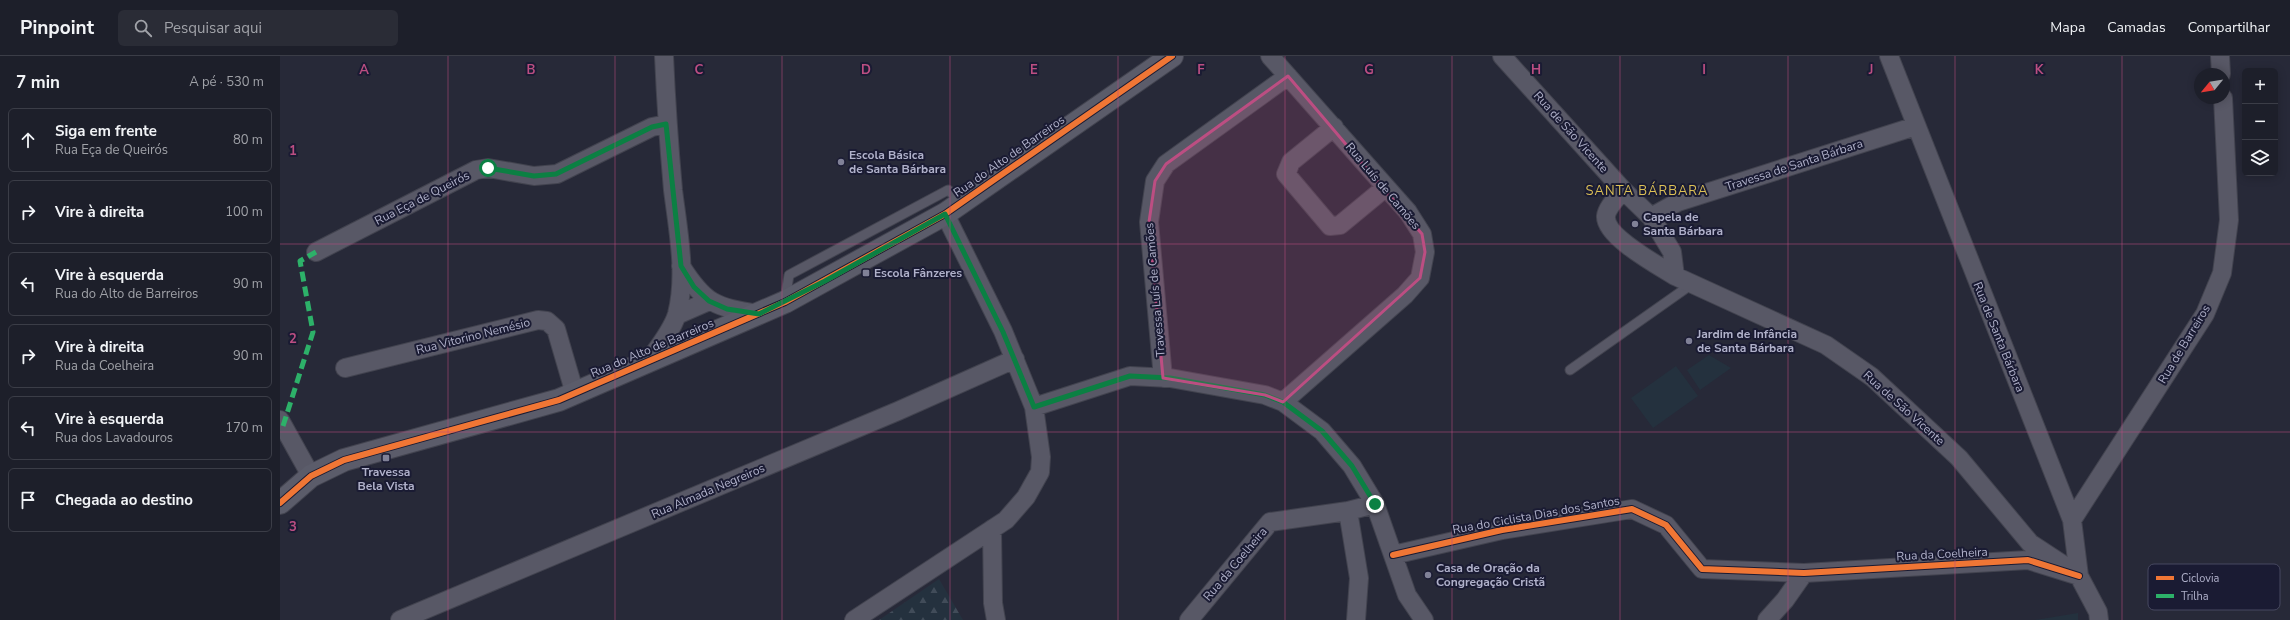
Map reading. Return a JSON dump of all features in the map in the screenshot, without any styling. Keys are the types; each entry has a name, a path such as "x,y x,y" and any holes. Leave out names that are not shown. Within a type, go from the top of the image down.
{"street":[{"path":"646,364 662,342 677,315 681,266 666,124 664,56"},
{"name":"Rua do Alto de Barreiros","path":"280,503 311,476 344,460 559,400 646,364 785,302 954,208 1172,56"},
{"name":"Rua Luís de Camões","path":"1270,56 1386,187 1422,234 1425,252 1420,278 1405,295 1283,402"},
{"name":"Rua de São Vicente","path":"1502,56 1623,190 1651,217 1672,252 1675,276"},
{"name":"Rua de Santa Bárbara","path":"1889,56 2072,520 2079,576 2098,612 2099,620"},
{"path":"2220,56 2221,68"},
{"name":"Travessa Luís de Camões","path":"1162,378 1149,222 1155,181 1166,164 1288,76"},
{"name":"Rua de Barreiros","path":"2072,520 2205,314 2222,272 2229,220 2222,104"},
{"name":"Rua Eça de Queirós","path":"316,252 476,170 488,168 534,176 556,174 652,127 666,124"},
{"name":"Travessa de Santa Bárbara","path":"1651,217 1678,202 1916,126"},
{"path":"1334,127 1291,162 1286,174 1330,226 1340,225 1386,187"},
{"name":"Rua de São Vicente","path":"1623,190 1607,212 1608,224 1619,238 1675,276 1826,345 1872,377 1960,458 2030,543 2079,576"},
{"path":"854,620 1006,520 1026,497 1040,472 1041,457 1034,407 954,208"},
{"path":"681,266 694,287 709,301 727,309 759,314"},
{"path":"677,315 709,301"},
{"name":"Rua Vitorino Nemésio","path":"345,368 538,320 547,321 556,329 575,394"},
{"name":"Rua Almada Negreiros","path":"400,620 891,414 1015,359"},
{"path":"1034,407 1130,376 1162,378 1265,395 1283,402 1322,431 1352,466 1375,504 1407,595 1424,620"},
{"path":"280,420 311,476"},
{"name":"Rua da Coelheira","path":"1189,620 1270,522 1348,511 1375,504"},
{"name":"Rua do Ciclista Dias dos Santos","path":"1393,555 1502,530 1632,509 1666,526 1702,569 1804,573"},
{"path":"1348,511 1359,578 1356,620"},
{"path":"992,529 993,602 996,620"},
{"name":"Rua da Coelheira","path":"1804,573 2028,560 2079,576"},
{"path":"1767,620 1785,600 1804,573"}],"lane":[{"path":"1570,370 1692,284"}],"highlighted area":[{"path":"1288,76 1422,234 1425,252 1420,278 1283,402 1265,395 1163,378 1149,222 1155,181 1166,164"}],"green space":[{"path":"1709,355 1731,368 1700,390 1687,370"},
{"path":"1676,366 1698,396 1653,428 1631,398"},
{"path":"939,579 963,620 879,620"},
{"path":"2078,613 2078,620 2035,620"}],"marked path":[{"path":"283,426 313,332 300,261 316,252"}],"cycle path":[{"path":"280,503 311,476 344,460 559,400 785,302 945,214 1172,56"},
{"path":"1393,555 1502,530 1632,509 1666,525 1702,569 1804,573 2028,560 2079,576"}],"place":[{"name":"Escola Básica de Santa Bárbara","path":"841,162"},
{"name":"Capela de Santa Bárbara","path":"1635,224"},
{"name":"Escola Fânzeres","path":"866,273"},
{"name":"Jardim de Infância de Santa Bárbara","path":"1689,341"},
{"name":"Travessa Bela Vista","path":"386,458"},
{"name":"Casa de Oração da Congregação Cristã","path":"1428,575"}],"district":[{"name":"SANTA BÁRBARA","path":"1647,190"}],"route":[{"path":"488,168 534,176 556,174 652,127 666,124 681,266 694,287 709,301 727,309 759,314 825,281 945,214 1003,332 1034,407 1130,376 1170,378 1265,395 1283,402 1322,431 1352,466 1375,504"}]}
